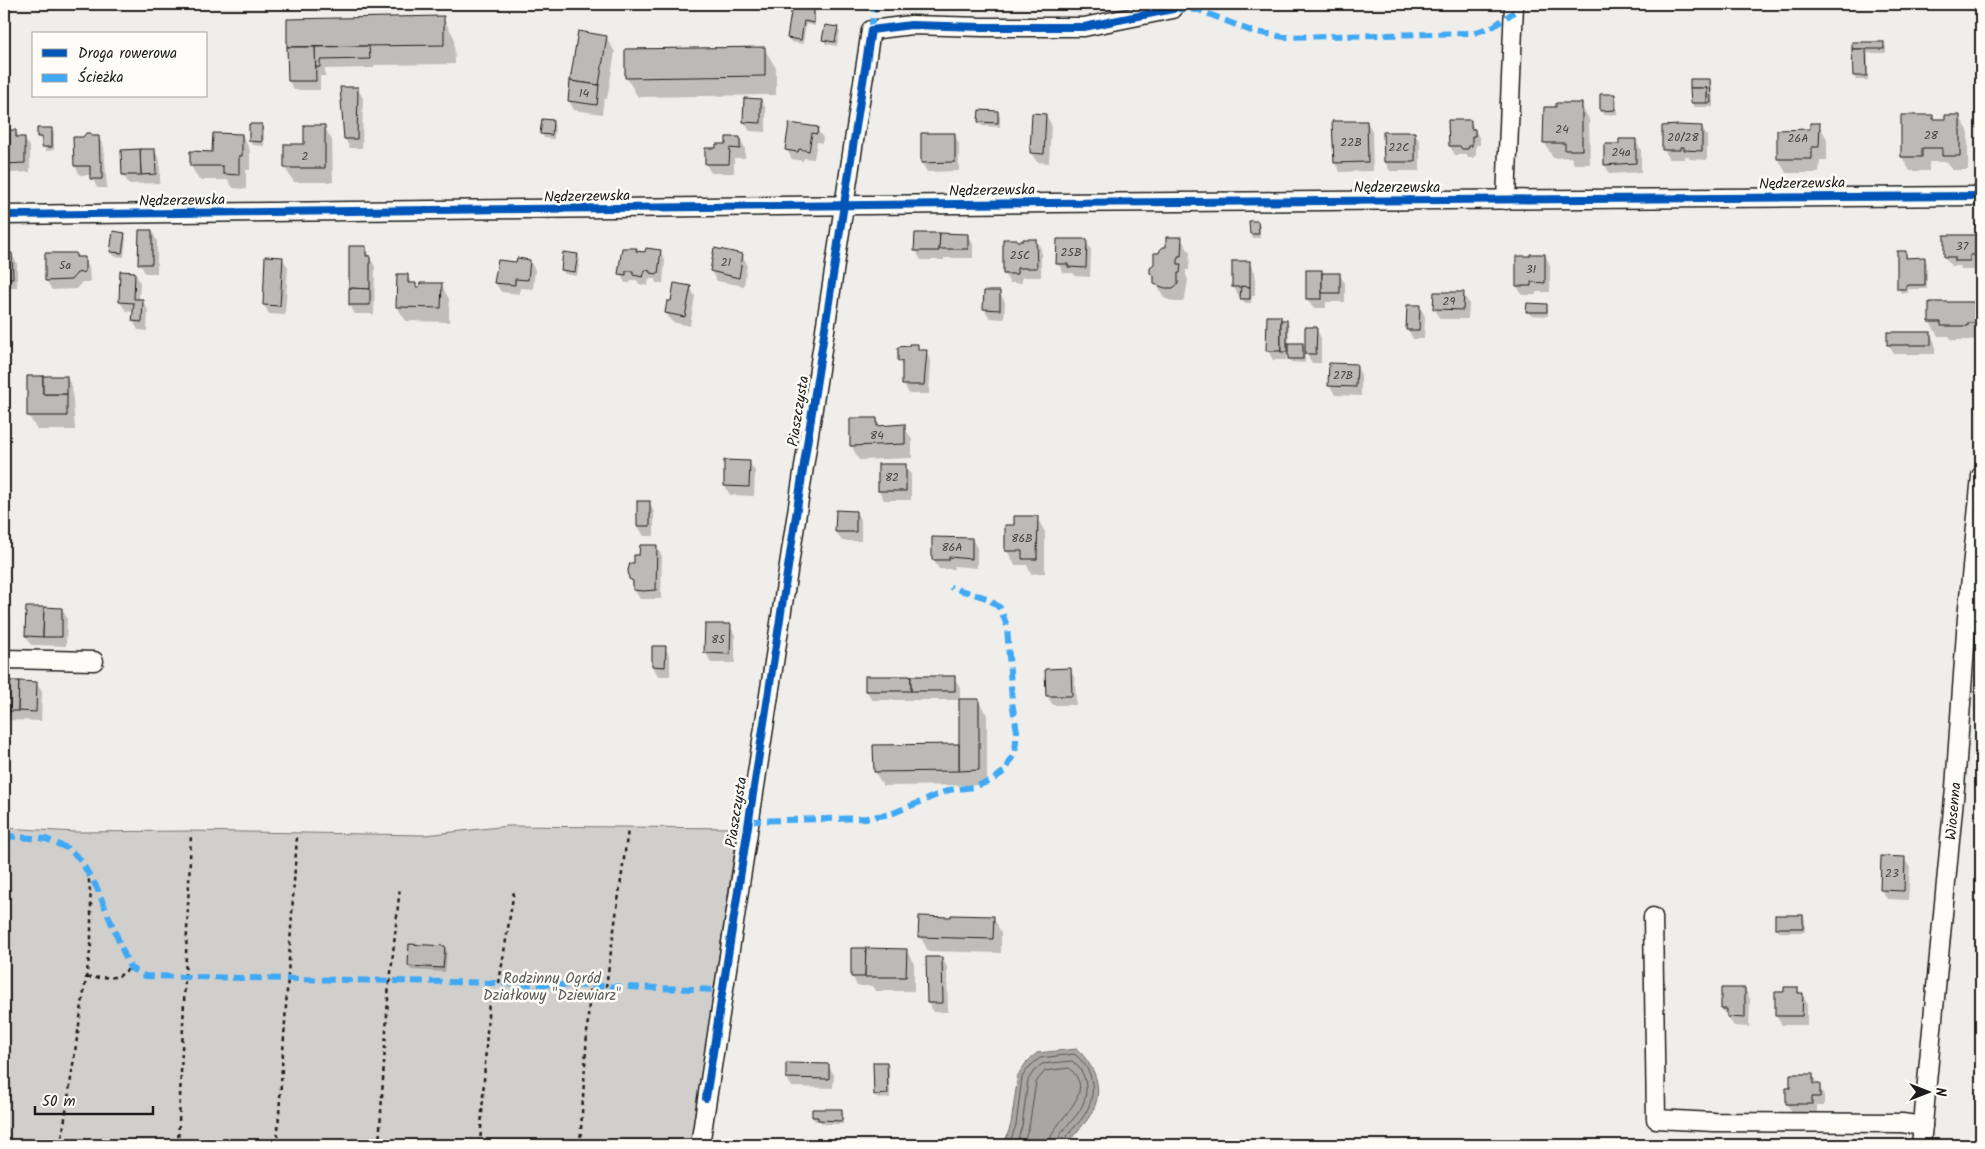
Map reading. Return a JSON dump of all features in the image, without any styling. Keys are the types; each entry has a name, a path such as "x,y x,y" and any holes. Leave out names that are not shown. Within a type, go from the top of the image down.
{"street":[{"path":"1506,200 1514,8"},
{"name":"Piaszczysta","path":"700,1145 871,30 911,25 1018,28 1084,27 1173,9"},
{"name":"Nędzerzewska","path":"4,216 1059,203 1981,196"},
{"name":"Wiosenna","path":"1921,1145 1955,788 1967,618 1981,476"},
{"path":"4,659 94,661"},
{"path":"1653,917 1656,1119 1923,1126"}],"path":[{"path":"606,987 628,830"},
{"path":"178,1145 191,835"},
{"path":"4,869 9,836"},
{"path":"277,1145 297,836"},
{"path":"61,1145 92,944 88,871"},
{"path":"379,1145 390,982 400,888"},
{"path":"500,984 514,891"},
{"path":"87,978 118,977 130,968"},
{"path":"480,1145 490,983"},
{"path":"580,1145 590,986"}],"green space":[{"name":"Rodzinny Ogród Działkowy \"Dziewiarz\"","path":"508,826 738,828 691,1145 4,1145 4,828 76,832 188,831 425,835"}],"water":[{"path":"1077,1049 1090,1065 1097,1083 1098,1092 1093,1110 1068,1145 1004,1145 1011,1124 1018,1075 1026,1063 1037,1053"}],"building":[{"path":"792,6 814,6 814,23 804,21 801,40 787,38"},
{"path":"444,16 444,45 287,47 287,19"},
{"path":"825,25 838,27 835,42 822,40"},
{"path":"578,31 607,36 599,85 570,81"},
{"path":"1852,42 1884,42 1884,49 1852,49"},
{"path":"369,46 370,59 320,60 320,67 315,67 315,47"},
{"path":"287,47 315,47 316,81 288,81"},
{"path":"765,47 765,76 625,78 625,49"},
{"path":"1852,49 1866,49 1867,76 1853,76"},
{"path":"1690,79 1710,79 1711,103 1707,103 1707,88 1690,88"},
{"path":"570,81 599,85 597,105 568,101"},
{"path":"340,87 358,87 357,139 344,139"},
{"path":"1690,88 1707,88 1707,103 1691,103"},
{"path":"1600,94 1615,94 1615,110 1600,111"},
{"path":"744,98 761,99 761,123 743,122"},
{"path":"1556,103 1582,103 1582,150 1565,150 1565,143 1543,143 1544,107 1556,107"},
{"path":"979,110 998,111 998,123 978,122"},
{"path":"1032,113 1046,114 1044,154 1030,153"},
{"path":"1901,115 1933,115 1933,119 1945,119 1945,115 1960,115 1960,156 1942,156 1942,148 1922,148 1922,157 1901,157"},
{"path":"542,119 553,120 552,135 540,134"},
{"path":"1448,120 1471,120 1471,129 1475,129 1475,136 1472,136 1472,146 1469,146 1468,149 1462,149 1460,146 1449,146"},
{"path":"1332,121 1367,121 1368,162 1334,163"},
{"path":"789,123 818,127 817,134 812,133 809,151 799,149 798,152 785,150"},
{"path":"1810,123 1820,123 1819,147 1812,147 1812,159 1777,159 1777,130 1810,129"},
{"path":"249,124 262,124 262,142 249,141"},
{"path":"304,125 325,125 325,168 284,168 284,144 304,144"},
{"path":"1662,126 1702,126 1702,151 1684,150 1684,147 1680,147 1680,150 1662,150"},
{"path":"37,128 52,128 52,147 42,147 42,137 37,137"},
{"path":"4,130 16,130 16,137 25,137 25,163 4,164"},
{"path":"1383,132 1415,132 1415,162 1384,162"},
{"path":"86,133 91,133 91,136 99,136 102,179 90,179 90,166 74,166 73,137 83,137"},
{"path":"213,133 242,134 242,156 239,156 239,175 223,174 223,166 190,166 190,151 212,152"},
{"path":"921,133 955,133 955,162 921,163"},
{"path":"726,137 740,137 740,149 730,148 729,164 705,164 705,148 716,148 716,144 726,144"},
{"path":"1619,139 1636,139 1636,163 1604,165 1604,144 1619,144"},
{"path":"140,149 155,149 156,174 141,175"},
{"path":"140,149 141,175 122,175 121,150"},
{"path":"1249,221 1258,221 1259,234 1250,234"},
{"path":"139,230 152,230 152,264 138,264"},
{"path":"113,231 125,233 122,253 110,252"},
{"path":"915,233 940,233 939,251 914,251"},
{"path":"940,233 968,234 968,249 939,249"},
{"path":"1944,235 1980,235 1980,255 1970,255 1970,261 1955,261 1955,257 1944,257"},
{"path":"1166,237 1182,237 1181,256 1178,256 1178,264 1181,264 1180,273 1178,273 1178,284 1173,288 1165,288 1154,284 1154,276 1150,273 1150,267 1154,264 1154,253 1159,253 1163,247 1166,247"},
{"path":"1003,239 1023,241 1023,239 1036,239 1037,268 1017,268 1017,274 1003,274"},
{"path":"1057,239 1087,239 1086,268 1068,267 1068,264 1056,264"},
{"path":"349,246 366,246 366,256 370,256 370,289 349,288"},
{"path":"622,248 637,248 636,251 645,252 646,248 661,250 658,274 645,270 643,277 633,275 633,271 626,271 626,275 618,274"},
{"path":"714,248 743,254 739,278 710,271"},
{"path":"1897,251 1906,251 1906,258 1925,257 1925,285 1906,285 1906,289 1897,289"},
{"path":"563,252 578,254 575,272 561,270"},
{"path":"4,253 12,253 13,278 4,278"},
{"path":"45,253 76,253 76,257 85,257 85,272 77,273 71,280 45,281"},
{"path":"1530,254 1545,254 1545,283 1531,282 1531,286 1516,286 1516,256 1530,256"},
{"path":"265,256 283,257 280,306 263,305"},
{"path":"517,258 530,260 528,280 515,279 515,285 494,283 498,260 516,262"},
{"path":"1232,261 1250,261 1250,287 1232,287"},
{"path":"1306,270 1322,270 1322,299 1306,299"},
{"path":"120,271 135,272 134,299 143,299 142,322 132,321 134,303 119,302"},
{"path":"1322,273 1340,273 1340,293 1322,293"},
{"path":"397,274 408,274 408,283 416,283 416,287 419,287 420,283 442,283 441,308 396,307"},
{"path":"674,283 691,286 685,317 665,313 667,301 671,301"},
{"path":"1241,286 1250,287 1250,299 1240,299"},
{"path":"349,288 370,289 370,305 349,305"},
{"path":"984,291 1000,291 1000,310 983,309"},
{"path":"1434,292 1464,292 1463,310 1433,309"},
{"path":"1929,302 1980,302 1980,323 1968,323 1968,326 1941,326 1941,322 1929,322"},
{"path":"1527,303 1547,304 1547,312 1526,312"},
{"path":"1407,305 1420,305 1419,330 1406,330"},
{"path":"1267,316 1281,316 1281,351 1266,351"},
{"path":"1281,320 1287,320 1287,352 1281,352"},
{"path":"1305,327 1317,327 1316,354 1305,354"},
{"path":"1887,332 1931,332 1931,345 1887,345"},
{"path":"1288,343 1303,343 1303,359 1288,359"},
{"path":"909,344 918,344 918,350 927,350 924,385 902,385 902,361 898,361 898,347 909,346"},
{"path":"1329,363 1357,364 1356,387 1328,386"},
{"path":"27,376 43,376 43,394 67,394 67,416 27,416"},
{"path":"43,376 67,376 67,394 43,394"},
{"path":"850,418 877,418 877,426 905,424 905,444 850,446"},
{"path":"724,460 750,461 749,487 724,486"},
{"path":"878,464 906,464 906,491 878,491"},
{"path":"637,501 650,501 650,526 637,526"},
{"path":"836,510 856,511 856,532 835,532"},
{"path":"1014,516 1038,516 1037,559 1022,559 1022,551 1005,551 1005,525 1014,525"},
{"path":"932,537 972,538 972,559 949,557 949,560 932,560"},
{"path":"640,545 657,545 656,590 633,590 633,581 629,579 628,570 630,563 634,563 634,555 639,555"},
{"path":"4,606 7,606 6,636 4,636"},
{"path":"26,607 44,607 43,637 25,636"},
{"path":"44,607 62,608 62,637 43,637"},
{"path":"705,624 731,624 730,654 704,653"},
{"path":"652,646 666,646 665,667 652,666"},
{"path":"1071,668 1072,696 1046,696 1045,669"},
{"path":"865,676 911,676 911,691 865,691"},
{"path":"911,676 955,676 955,691 911,691"},
{"path":"4,681 19,681 18,711 4,711"},
{"path":"19,681 37,682 36,712 18,711"},
{"path":"959,699 979,699 979,770 959,771"},
{"path":"959,744 959,771 874,772 873,745"},
{"path":"1881,856 1905,857 1904,891 1880,890"},
{"path":"951,915 994,916 993,939 918,937 919,916 951,917"},
{"path":"1775,915 1803,915 1803,928 1775,928"},
{"path":"409,944 445,946 443,968 408,966"},
{"path":"851,948 866,948 865,977 851,977"},
{"path":"866,948 907,949 906,977 865,977"},
{"path":"926,957 942,957 943,1003 927,1003"},
{"path":"1784,987 1798,987 1798,993 1803,993 1802,1016 1775,1016 1775,992 1784,992"},
{"path":"1721,988 1745,988 1745,1018 1727,1017 1727,1009 1721,1009"},
{"path":"873,1062 887,1062 888,1094 874,1095"},
{"path":"786,1063 829,1064 829,1079 786,1078"},
{"path":"1790,1074 1813,1074 1813,1084 1820,1084 1820,1097 1812,1097 1812,1104 1786,1104 1786,1088 1790,1088"},
{"path":"812,1109 842,1109 842,1121 818,1120 818,1117 812,1117"}],"marked path":[{"path":"871,30 875,4"},
{"path":"1173,9 1199,10 1251,31 1284,37 1474,33 1494,26 1514,12"},
{"path":"749,821 866,818 891,814 949,790 973,787 991,781 1006,770 1015,751 1017,731 1012,702 1007,626 1000,608 987,598 950,587"},
{"path":"4,836 46,839 67,848 79,858 97,888 130,968 145,976 499,983 723,990"}],"cycle path":[{"path":"706,1098 871,30 911,25 1084,27 1173,9"},
{"path":"4,215 1049,203 1981,196"}]}
